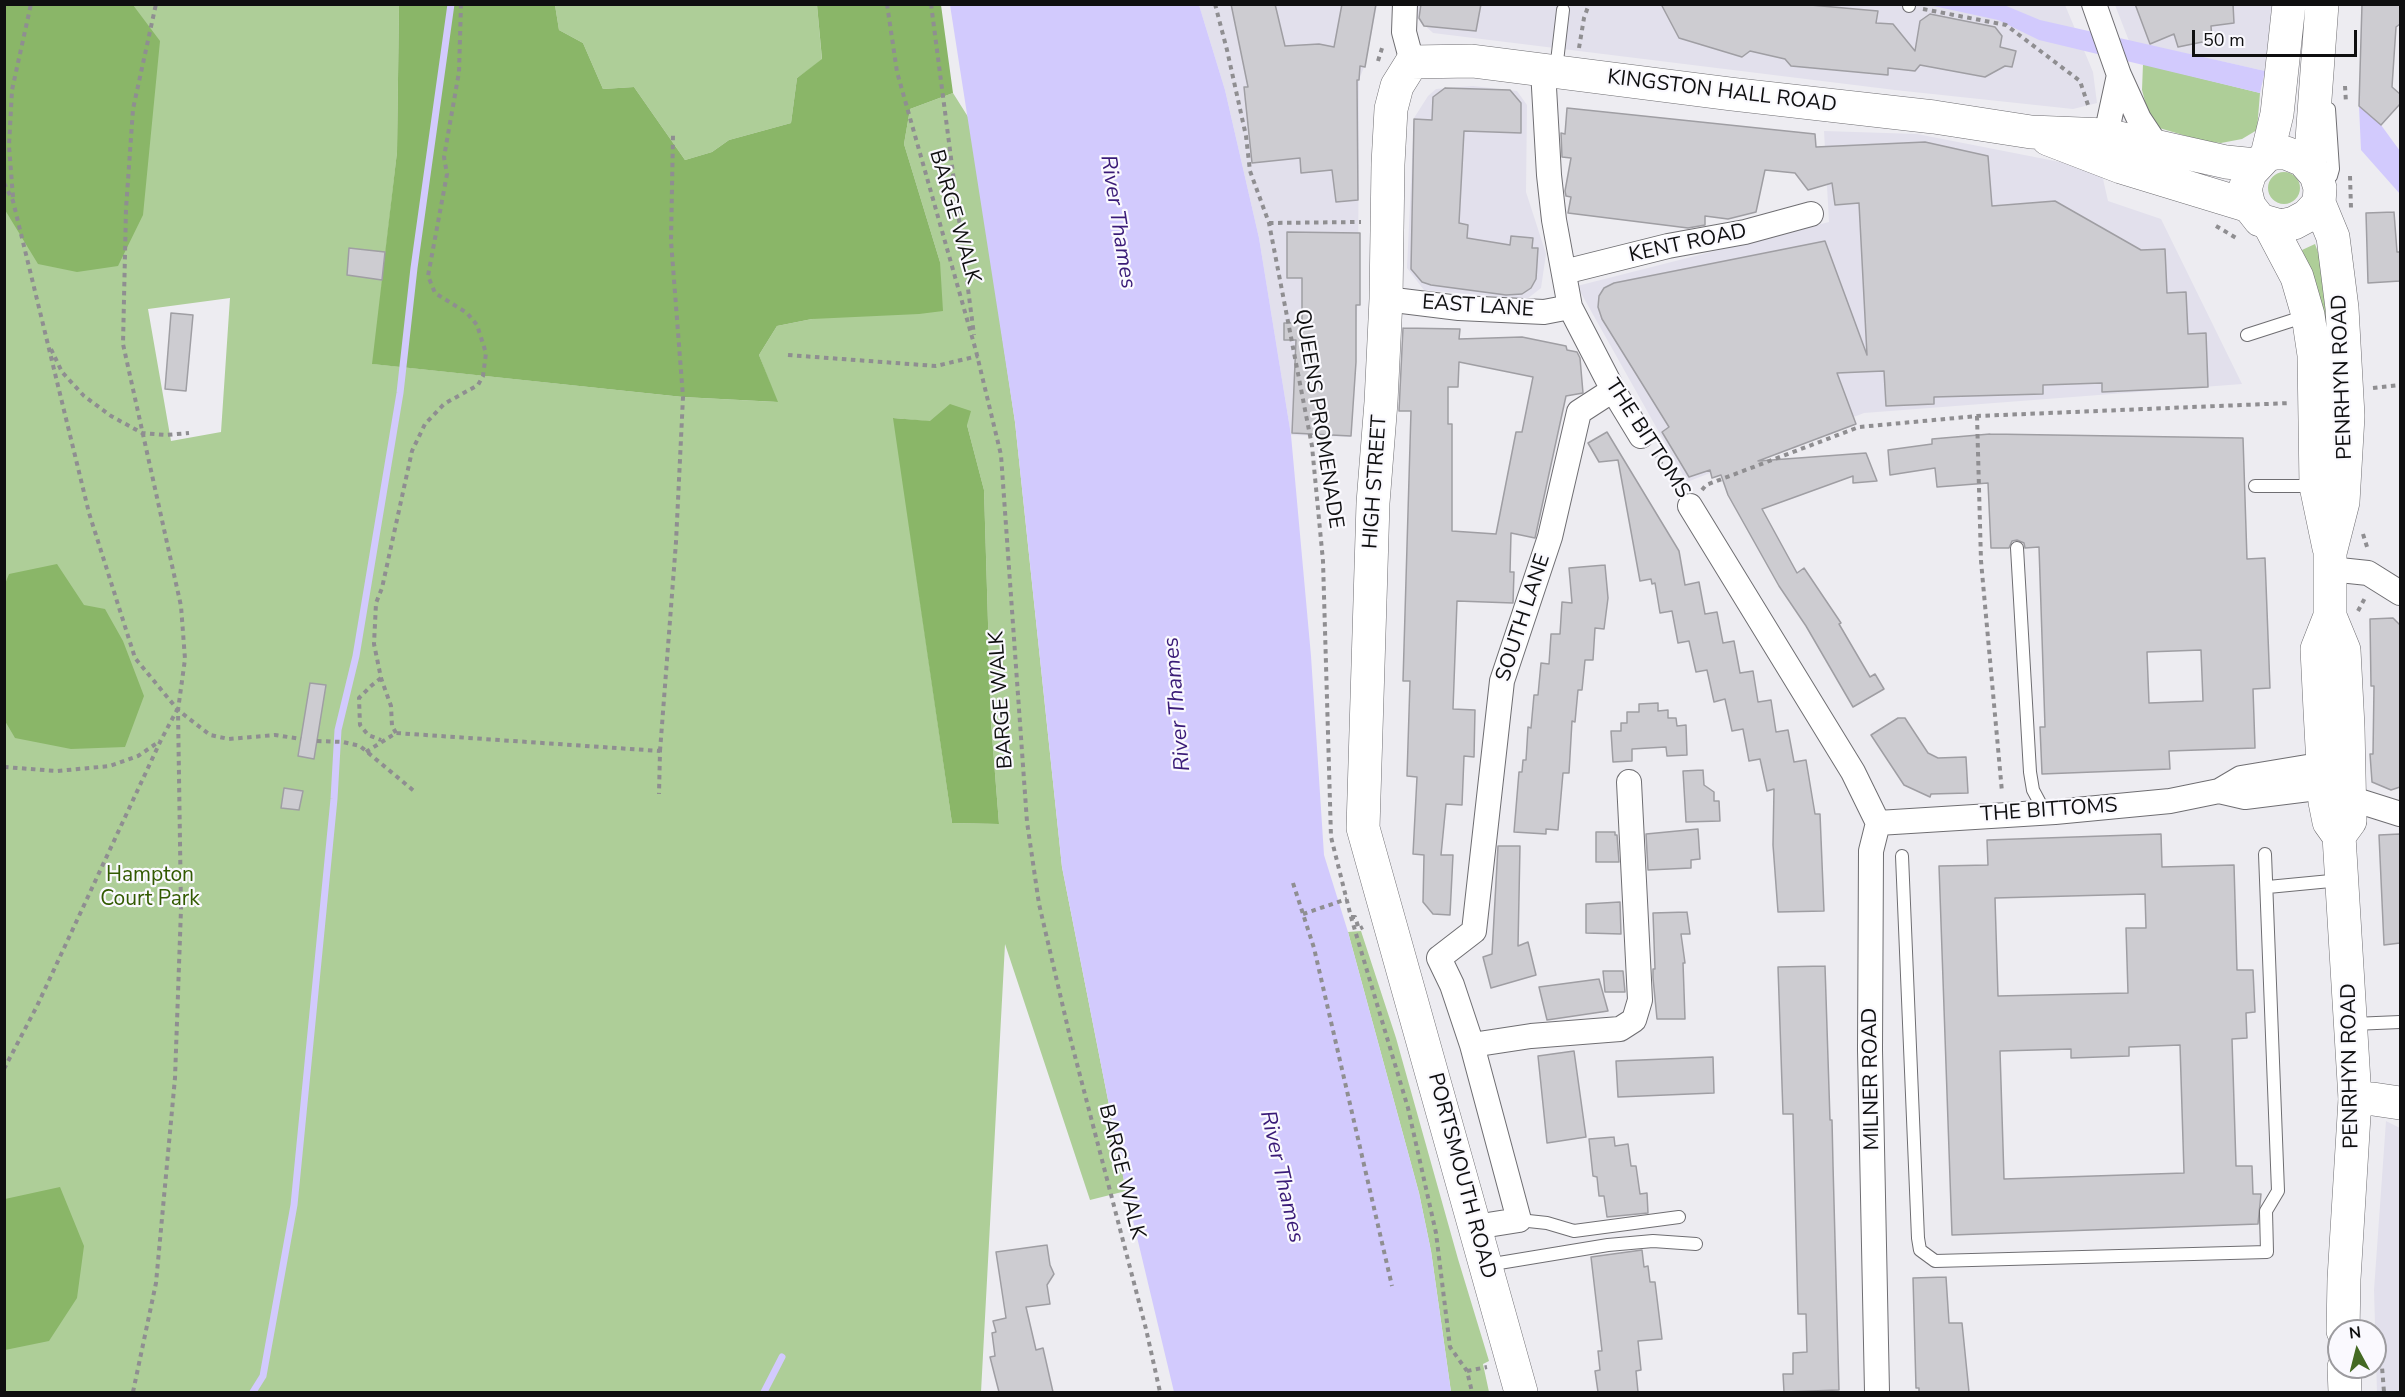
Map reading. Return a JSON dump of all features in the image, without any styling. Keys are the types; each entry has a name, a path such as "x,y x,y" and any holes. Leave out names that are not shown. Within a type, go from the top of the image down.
{"main road":[{"path":"2289,4 2277,114 2261,160 2246,182 2245,189 2255,225 2281,226 2294,223 2307,216 2325,187 2330,78 2322,4"},
{"name":"KINGSTON HALL ROAD","path":"1412,62 1472,61 1934,117 2031,132 2255,225"},
{"name":"HIGH STREET","path":"1402,960 1363,823 1373,503 1381,414 1391,108 1397,86 1412,62"},
{"name":"KINGSTON HALL ROAD","path":"2031,132 2098,123 2157,146 2226,162 2261,160"},
{"path":"2261,160 2286,153 2303,160 2325,187"},
{"name":"PENRHYN ROAD","path":"2325,187 2342,308 2348,417 2343,502 2330,561"},
{"name":"PENRHYN ROAD","path":"2255,225 2297,277 2308,315 2314,354 2316,486 2330,561 2330,616 2317,649 2337,783 2329,822 2339,836 2355,1099 2343,1319"},
{"name":"PORTSMOUTH ROAD","path":"1402,960 1521,1392"},
{"path":"2355,1099 2400,1102"}],"street":[{"path":"1405,4 1404,32 1412,62"},
{"path":"2098,13 2118,73 2139,119 2157,146"},
{"name":"THE BITTOMS","path":"1558,72 1549,175 1554,220 1570,307 1613,390 1641,436"},
{"path":"2098,123 2118,73"},
{"name":"KENT ROAD","path":"1564,272 1668,246 1745,232 1811,214"},
{"name":"EAST LANE","path":"1386,299 1459,308 1544,312 1570,307"},
{"name":"SOUTH LANE","path":"1439,958 1474,931 1502,681 1550,537 1579,412 1613,390"},
{"name":"THE BITTOMS","path":"1690,506 1853,772 1878,823 2055,812 2170,801 2219,791 2245,797 2283,794 2337,783"},
{"path":"2330,561 2368,573 2400,593"},
{"path":"1472,1045 1531,1036 1620,1029 1634,1020 1640,1000 1629,782"},
{"path":"2337,783 2400,814"},
{"name":"MILNER ROAD","path":"1877,1392 1870,1038 1871,851 1878,823"},
{"path":"1402,960 1422,955 1439,958 1452,985 1472,1045 1519,1220 1475,1227"}],"lane":[{"path":"1558,72 1563,10"},
{"path":"2247,335 2308,315"},
{"path":"2255,486 2316,486"},
{"path":"2017,548 2030,772 2033,790 2042,805 2055,812"},
{"path":"1902,856 1918,1238 1920,1250 1935,1261 2267,1252 2266,1211 2278,1191 2265,855"},
{"path":"2268,887 2342,880"},
{"path":"2352,1024 2400,1022"},
{"path":"1519,1220 1546,1223 1574,1231 1679,1217"},
{"path":"1486,1265 1608,1245 1653,1241 1696,1244"}],"path":[{"path":"31,4 12,90 9,146 14,201 89,513 135,658 177,710 210,735 229,739 275,735 301,739"},
{"path":"133,1392 156,1283 175,1078 181,909 177,710 185,659 181,606 123,344 126,209 133,109 156,4"},
{"path":"396,733 392,726 391,706 381,678 374,644 376,603 382,588 412,451 425,424 444,404 478,385 483,376 486,353 477,325 467,313 435,293 428,276 447,174 444,158 459,72 461,4"},
{"name":"BARGE WALK","path":"886,4 897,72 978,356 1001,455 1027,822 1039,904 1070,1037 1146,1329 1160,1392"},
{"path":"931,4 976,351"},
{"name":"QUEENS PROMENADE","path":"1215,4 1239,104 1250,171 1269,223 1312,446 1323,561 1331,837 1337,869 1408,1108 1436,1233 1450,1347 1467,1371 1472,1392"},
{"path":"1558,72 1589,4"},
{"path":"1909,5 2006,25 2080,81 2098,123"},
{"path":"2330,78 2346,112"},
{"path":"658,794 675,553 683,397 671,241 673,135"},
{"path":"2325,187 2349,168"},
{"path":"4,183 14,201"},
{"path":"1269,223 1371,221"},
{"path":"2214,225 2255,225"},
{"path":"48,343 62,372 84,396 111,416 142,433 166,435 189,433"},
{"path":"788,355 936,366 978,356"},
{"path":"2368,388 2400,385"},
{"path":"1690,506 1706,485 1859,427 1977,416 2300,403"},
{"path":"1977,416 1981,561 2004,815"},
{"name":"THE BITTOMS","path":"1641,436 1690,506"},
{"path":"381,678 359,698 360,725 368,735 382,740"},
{"path":"4,1069 37,1006 177,710"},
{"path":"366,752 396,733 660,751"},
{"path":"4,767 57,771 110,766 138,756 161,740"},
{"path":"317,741 343,742 360,746 414,791"},
{"path":"1293,883 1317,960 1392,1286"},
{"path":"1303,914 1347,900"},
{"path":"1353,917 1359,929"},
{"path":"1467,1371 1488,1367"}],"shaded area":[{"path":"1418,4 2065,5 2093,72 2097,103 2073,109 1895,90 1433,33 1416,17"},
{"path":"1199,5 1377,5 1366,62 1359,80 1358,295 1350,437 1291,435 1259,238 1225,90"},
{"path":"2115,5 2276,5 2270,25 2265,71 2129,41"},
{"path":"1473,86 1517,91 1527,105 1526,192 1546,254 1541,288 1527,299 1424,290 1407,268 1414,118 1428,96 1436,89"},
{"path":"1824,131 1917,134 2101,170 2108,201 2161,219 2242,384 1864,413 1687,482 1577,286 1829,222"},
{"path":"2386,1121 2400,1128 2400,1392 2377,1392 2377,1379 2387,1379 2387,1319 2375,1319 2374,1290"}],"green space":[{"path":"5,4 133,5 160,41 143,215 118,266 77,272 38,264 5,210"},
{"name":"Hampton Court Park","path":"5,5 399,5 397,152 373,364 683,397 777,402 759,355 777,326 812,319 940,262 904,144 910,109 953,93 970,120 1015,422 1062,867 1126,1191 1090,1200 1005,944 981,1392 5,1392","holes":["230,298 221,432 171,441 148,309","894,418 967,425 984,490 991,723 999,824 952,823"]},
{"path":"399,5 555,5 559,30 583,43 603,89 634,87 685,160 712,152 729,140 791,123 797,78 822,59 817,5 941,5 953,93 910,109 904,144 940,262 943,311 812,319 777,326 759,355 778,402 683,397 372,364 397,152"},
{"path":"555,5 817,5 822,60 797,78 791,123 729,140 712,152 685,160 634,87 603,89 583,43 559,30"},
{"path":"2143,64 2260,93 2257,130 2242,139 2221,143 2203,141 2156,127 2147,109 2142,90"},
{"path":"2284,172 2295,177 2300,188 2295,199 2284,204 2273,199 2268,188 2273,177"},
{"path":"2315,244 2323,266 2334,376 2318,291 2302,250"},
{"path":"950,404 971,411 967,425 984,490 991,723 999,824 952,823 893,418 930,421"},
{"path":"57,564 84,605 105,609 123,641 144,696 125,747 71,749 15,738 5,721 5,584 9,574"},
{"path":"1361,931 1396,1038 1489,1361 1483,1364 1489,1392 1451,1392 1431,1251 1419,1193 1348,932"},
{"path":"60,1187 84,1246 77,1298 49,1341 5,1350 5,1199"}],"water":[{"name":"River Thames","path":"950,5 1199,5 1225,90 1259,238 1291,435 1311,656 1324,855 1348,932 1419,1193 1431,1251 1451,1392 1174,1392 1126,1191 1062,867 1015,422"},
{"path":"1929,5 2004,5 2040,20 2265,71 2260,93 2039,40 1998,20"},
{"path":"2359,106 2381,125 2400,151 2400,194 2361,150"}],"building":[{"path":"1231,4 1275,4 1285,46 1319,44 1334,47 1342,4 1376,4 1365,67 1360,66 1359,80 1357,80 1358,200 1336,202 1332,170 1301,173 1300,158 1252,163 1244,87 1248,87"},
{"path":"1421,4 1481,4 1476,31 1424,26 1419,18"},
{"path":"1661,4 1799,4 1878,11 1876,23 1893,24 1915,51 1920,21 1930,14 1995,27 2002,36 2000,47 2016,51 2012,67 2005,66 1985,77 1920,65 1915,71 1888,68 1888,75 1791,66 1785,59 1750,51 1742,57 1679,38"},
{"path":"2135,4 2233,4 2234,23 2211,26 2212,40 2178,47 2174,34 2150,44"},
{"path":"2362,4 2400,4 2400,24 2396,27 2392,87 2400,94 2400,104 2381,125 2359,106"},
{"path":"1445,88 1510,90 1521,103 1521,133 1464,131 1459,223 1468,225 1467,238 1510,245 1511,236 1533,238 1532,248 1538,248 1536,279 1531,288 1522,294 1506,295 1431,285 1422,282 1411,269 1414,119 1432,120 1433,97"},
{"path":"1567,108 1815,134 1816,147 1925,142 1988,156 1992,206 2055,201 2141,250 2165,249 2167,293 2186,292 2188,334 2206,333 2208,387 2102,392 2102,383 2043,385 2043,394 1934,397 1934,404 1886,406 1884,371 1837,373 1856,424 1758,461 1866,453 1877,481 1853,483 1853,476 1762,509 1797,573 1804,568 1841,623 1839,624 1870,677 1875,674 1884,689 1853,707 1806,626 1779,586 1728,495 1721,475 1712,478 1710,470 1689,477 1662,432 1669,427 1602,319 1598,307 1599,296 1604,288 1614,283 1825,241 1867,355 1859,203 1835,205 1832,183 1808,190 1795,173 1765,170 1756,212 1728,219 1705,216 1705,225 1688,228 1568,213 1571,197 1566,196 1565,191 1571,158 1562,157 1561,133 1565,134"},
{"path":"2394,212 2397,252 2400,252 2400,281 2368,283 2366,213"},
{"path":"1287,232 1360,233 1360,305 1356,305 1356,362 1351,436 1292,433 1296,340 1284,340 1284,323 1302,323 1302,278 1287,278"},
{"path":"349,248 385,252 382,280 347,275"},
{"path":"171,313 193,315 186,391 165,389"},
{"path":"1403,328 1460,329 1459,339 1522,337 1566,346 1567,350 1577,352 1580,358 1583,393 1566,396 1535,538 1511,533 1510,572 1514,572 1513,603 1457,601 1453,709 1475,710 1474,757 1464,756 1462,805 1446,804 1441,855 1453,855 1450,915 1433,914 1423,902 1424,855 1413,854 1417,777 1407,776 1410,681 1403,681 1411,411 1399,411","holes":["1459,362 1533,377 1522,432 1516,432 1496,534 1452,531 1452,424 1448,424 1448,387 1458,387"]},
{"path":"1607,432 1679,551 1685,585 1699,582 1705,614 1717,612 1723,643 1734,641 1740,673 1753,671 1758,702 1771,700 1776,732 1788,730 1794,762 1806,760 1815,814 1820,814 1824,911 1778,912 1773,845 1774,789 1767,791 1760,759 1749,761 1743,729 1732,731 1725,699 1714,702 1707,670 1696,672 1689,641 1678,643 1672,611 1660,613 1655,583 1652,584 1651,579 1640,581 1618,460 1599,462 1588,443"},
{"path":"1990,434 2243,438 2247,559 2265,558 2270,688 2253,689 2255,748 2169,751 2170,769 2042,774 2040,727 2045,727 2039,547 2025,548 2024,543 2017,540 2012,541 2009,548 1991,548 1988,483 1937,487 1935,468 1890,475 1888,450 1932,444 1932,439","holes":["2201,650 2203,701 2149,703 2147,652"]},
{"path":"1605,565 1608,598 1604,629 1595,628 1593,660 1585,660 1582,690 1578,690 1575,722 1572,721 1569,773 1563,773 1558,830 1546,829 1546,834 1514,832 1519,772 1522,772 1523,760 1526,760 1528,727 1531,728 1534,695 1538,695 1541,663 1549,664 1551,634 1560,634 1562,602 1572,603 1569,568"},
{"path":"2393,618 2400,625 2400,787 2391,790 2372,782 2370,754 2373,754 2374,686 2371,686 2370,619"},
{"path":"310,683 326,685 314,759 298,756"},
{"path":"1658,703 1658,711 1668,710 1668,718 1676,718 1677,726 1686,725 1687,755 1667,756 1666,747 1632,749 1632,761 1613,762 1611,731 1621,731 1621,723 1627,723 1627,712 1639,712 1639,704"},
{"path":"1898,718 1905,718 1928,753 1938,758 1966,757 1968,793 1931,794 1930,797 1904,785 1871,735"},
{"path":"1703,770 1704,785 1714,792 1714,801 1719,801 1720,821 1686,822 1683,771"},
{"path":"284,788 303,791 299,810 281,808"},
{"path":"1698,829 1700,859 1691,860 1691,868 1648,870 1646,834"},
{"path":"1596,832 1615,832 1619,862 1596,862"},
{"path":"2161,834 2162,867 2234,865 2237,970 2253,970 2255,1012 2246,1013 2247,1038 2232,1039 2236,1166 2252,1166 2253,1194 2261,1194 2258,1224 1952,1235 1939,866 1988,865 1987,840","holes":["2145,894 2146,928 2126,928 2128,993 1998,996 1995,898","2180,1045 2184,1173 2004,1179 2000,1051 2071,1049 2071,1058 2129,1056 2129,1047"]},
{"path":"2400,834 2400,943 2384,945 2379,835"},
{"path":"1498,846 1520,846 1518,946 1528,942 1536,975 1491,988 1483,957 1492,954"},
{"path":"1620,902 1621,934 1586,933 1586,904"},
{"path":"1687,912 1690,934 1681,934 1685,963 1683,963 1685,1019 1657,1019 1653,978 1653,969 1655,969 1653,913"},
{"path":"1825,966 1830,1120 1832,1120 1839,1390 1784,1392 1783,1374 1793,1374 1793,1353 1807,1352 1806,1314 1798,1314 1793,1114 1783,1114 1778,967"},
{"path":"1603,971 1623,971 1625,992 1605,992"},
{"path":"1599,979 1608,1011 1547,1020 1539,987"},
{"path":"1574,1051 1586,1137 1547,1143 1538,1056"},
{"path":"1713,1057 1714,1093 1618,1097 1616,1061"},
{"path":"1614,1137 1615,1146 1628,1144 1631,1166 1636,1166 1640,1194 1647,1193 1648,1213 1607,1217 1604,1196 1599,1196 1597,1177 1593,1176 1589,1139"},
{"path":"1047,1245 1054,1274 1047,1285 1050,1304 1026,1307 1036,1350 1043,1348 1053,1392 999,1392 990,1357 995,1356 992,1333 996,1332 993,1321 1006,1318 996,1252"},
{"path":"1642,1250 1644,1267 1648,1266 1650,1282 1655,1282 1662,1339 1638,1341 1641,1370 1636,1371 1638,1392 1598,1392 1595,1371 1600,1370 1598,1351 1602,1351 1591,1257"},
{"path":"1946,1277 1949,1323 1962,1323 1969,1392 1919,1392 1919,1388 1916,1388 1913,1278"}],"waterway":[{"path":"253,1392 263,1376 294,1205 334,799 338,730 356,656 400,393 414,268 451,4"},
{"path":"764,1392 782,1357"}]}
